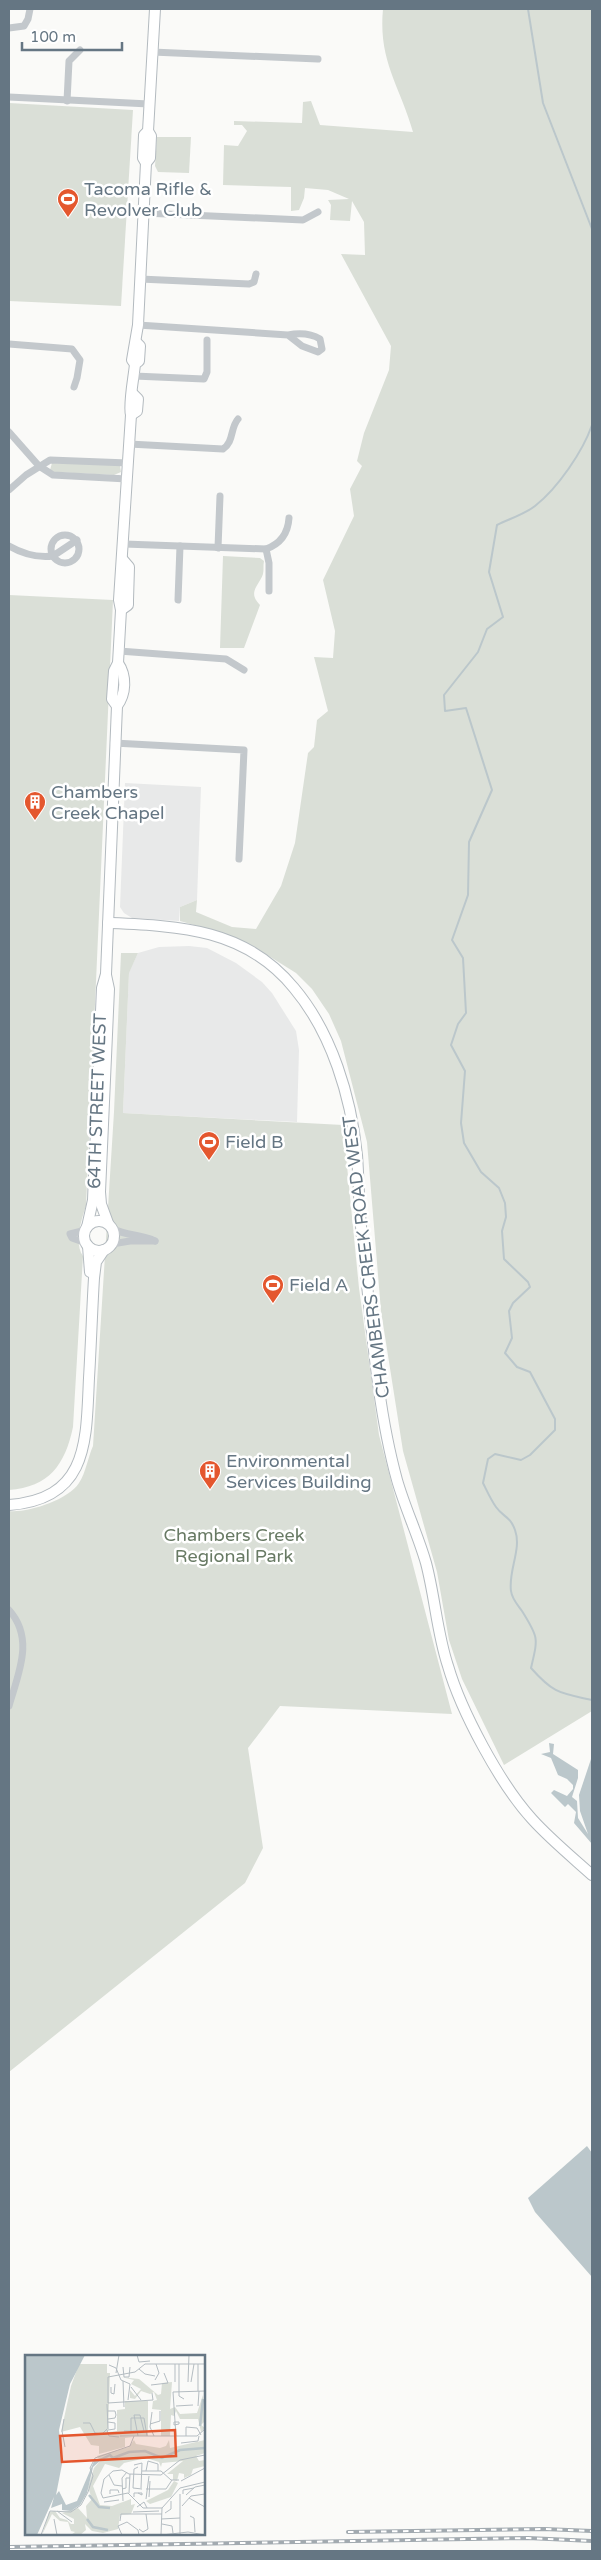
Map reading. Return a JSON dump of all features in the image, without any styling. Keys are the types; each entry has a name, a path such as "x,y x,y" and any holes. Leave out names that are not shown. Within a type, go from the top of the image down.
{"street":[{"path":"9,28 24,26 30,9"},
{"path":"108,923 116,706 112,699 114,671 118,663 119,651 121,610 118,605 120,567 123,560 132,415 130,404 133,394 135,364 132,360 133,345 136,342 138,325 144,213 146,163 142,158 144,136 148,132 154,9"},
{"path":"67,100 70,61 80,50"},
{"path":"152,52 318,59"},
{"path":"9,97 149,104"},
{"path":"144,213 303,220 312,217 318,212"},
{"path":"140,280 248,284 254,282 256,274"},
{"path":"138,325 288,334"},
{"path":"134,376 204,379 207,372 207,340"},
{"path":"9,344 68,348 76,353 80,360 74,387"},
{"path":"129,444 223,449 229,444 232,428 238,419"},
{"path":"9,432 39,466 53,475 127,479"},
{"path":"9,490 39,466 50,460 128,463"},
{"path":"218,548 220,496"},
{"path":"124,544 266,549 283,537 288,527 289,518"},
{"path":"9,546 26,554 53,556 60,562 74,560 80,548 77,540 69,534 59,536 51,547 53,556"},
{"path":"53,556 77,540"},
{"path":"178,600 180,546"},
{"path":"266,549 270,563 269,591"},
{"path":"119,651 226,659 244,670"},
{"path":"114,742 244,750 239,859"},
{"name":"64TH STREET WEST","path":"108,923 106,974 109,989 100,1192 101,1204 110,1226"},
{"name":"CHAMBERS CREEK ROAD WEST","path":"108,923 191,928 216,935 249,949 278,970 294,988 320,1028 342,1084 354,1129 362,1238 389,1443 397,1481 417,1534 432,1587 447,1666 469,1718 511,1793 542,1830 592,1875"},
{"name":"64TH STREET WEST","path":"86,1228 93,1200 102,988 106,974"},
{"path":"9,1500 22,1500 42,1494 66,1478 78,1454 82,1427 90,1278 87,1244 86,1228 98,1221 125,1234 146,1236 156,1241 130,1241 93,1250 87,1244"},
{"path":"9,1505 22,1504 44,1498 79,1464 85,1446 96,1262 114,1238 110,1226"},
{"path":"9,1610 21,1628 24,1639 23,1657 9,1706"}],"shaded area":[{"path":"125,783 201,787 197,900 180,907 179,921 132,918 124,913 120,907"},
{"path":"189,946 207,948 236,963 262,982 272,993 296,1031 299,1050 297,1122 123,1113 129,972 138,953 159,947"},
{"path":"549,1743 554,1744 553,1754 578,1770 578,1778 572,1797 577,1801 578,1818 588,1834 580,1811 579,1795 592,1756 592,1844 574,1823 576,1812 568,1804 565,1807 551,1793 554,1790 567,1796 573,1789 573,1785 567,1779 558,1775 551,1758 541,1754 550,1752"},
{"path":"587,2146 592,2153 592,2277 535,2212 528,2198"}],"green space":[{"path":"383,9 592,9 592,1711 504,1765 462,1679 449,1640 437,1572 403,1451 381,1311 367,1142 341,1041 329,1014 312,989 296,973 251,945 215,931 180,921 180,907 197,900 196,912 232,927 256,929 281,886 295,843 308,753 314,747 317,720 328,711 314,657 333,658 335,631 323,580 354,516 350,489 362,466 357,461 364,433 389,370 391,346 341,254 365,255 364,222 352,201 350,221 330,220 331,205 328,200 349,199 328,190 305,188 304,198 299,210 291,211 291,187 223,185 224,145 238,146 247,131 242,125 234,125 234,121 302,123 303,102 311,101 320,125 413,132 387,59 382,27"},
{"name":"Tacoma Rifle & Revolver Club","path":"9,103 133,110 121,306 9,301"},
{"path":"157,137 191,137 189,173 158,172 155,166"},
{"path":"52,463 117,465 120,466 121,472 114,475 54,472 50,470"},
{"path":"223,556 260,558 264,561 263,574 254,593 260,605 244,648 220,648"},
{"path":"9,595 113,600 86,1206 80,1225 79,1239 80,1251 83,1256 73,1427 65,1452 53,1472 35,1484 9,1490"},
{"name":"Chambers Creek Regional Park","path":"121,953 138,953 129,973 123,1113 343,1125 359,1288 379,1435 452,1714 280,1706 248,1748 263,1848 245,1883 9,2072 9,1511 37,1508 57,1500 74,1489 81,1479 93,1446 114,1112"}],"waterway":[{"path":"528,9 543,103 592,229"},
{"path":"592,425 583,446 569,468 544,498 531,509 497,525 489,572 503,617 487,629 478,652 444,695 445,711 466,708 492,790 469,842 468,895 452,940 463,958 466,1013 458,1024 451,1045 465,1071 461,1123 464,1143 481,1172 499,1188 505,1203 506,1217 502,1231 504,1259 528,1282 530,1287 513,1303 509,1311 512,1338 505,1353 517,1367 530,1372 555,1419 555,1430 530,1455 521,1460 495,1454 488,1459 483,1483 496,1507 511,1522 517,1537 511,1576 511,1591 536,1638 531,1668 552,1688 572,1696 592,1700"}],"railway":[{"path":"348,2532 544,2529 592,2531"},
{"path":"9,2547 528,2538 592,2541"}],"place":[{"name":"Tacoma Rifle & Revolver Club","path":"68,218"},
{"name":"Chambers Creek Chapel","path":"35,821"},
{"name":"Field B","path":"209,1161"},
{"name":"Field A","path":"273,1304"},
{"name":"Environmental Services Building","path":"210,1490"}]}
